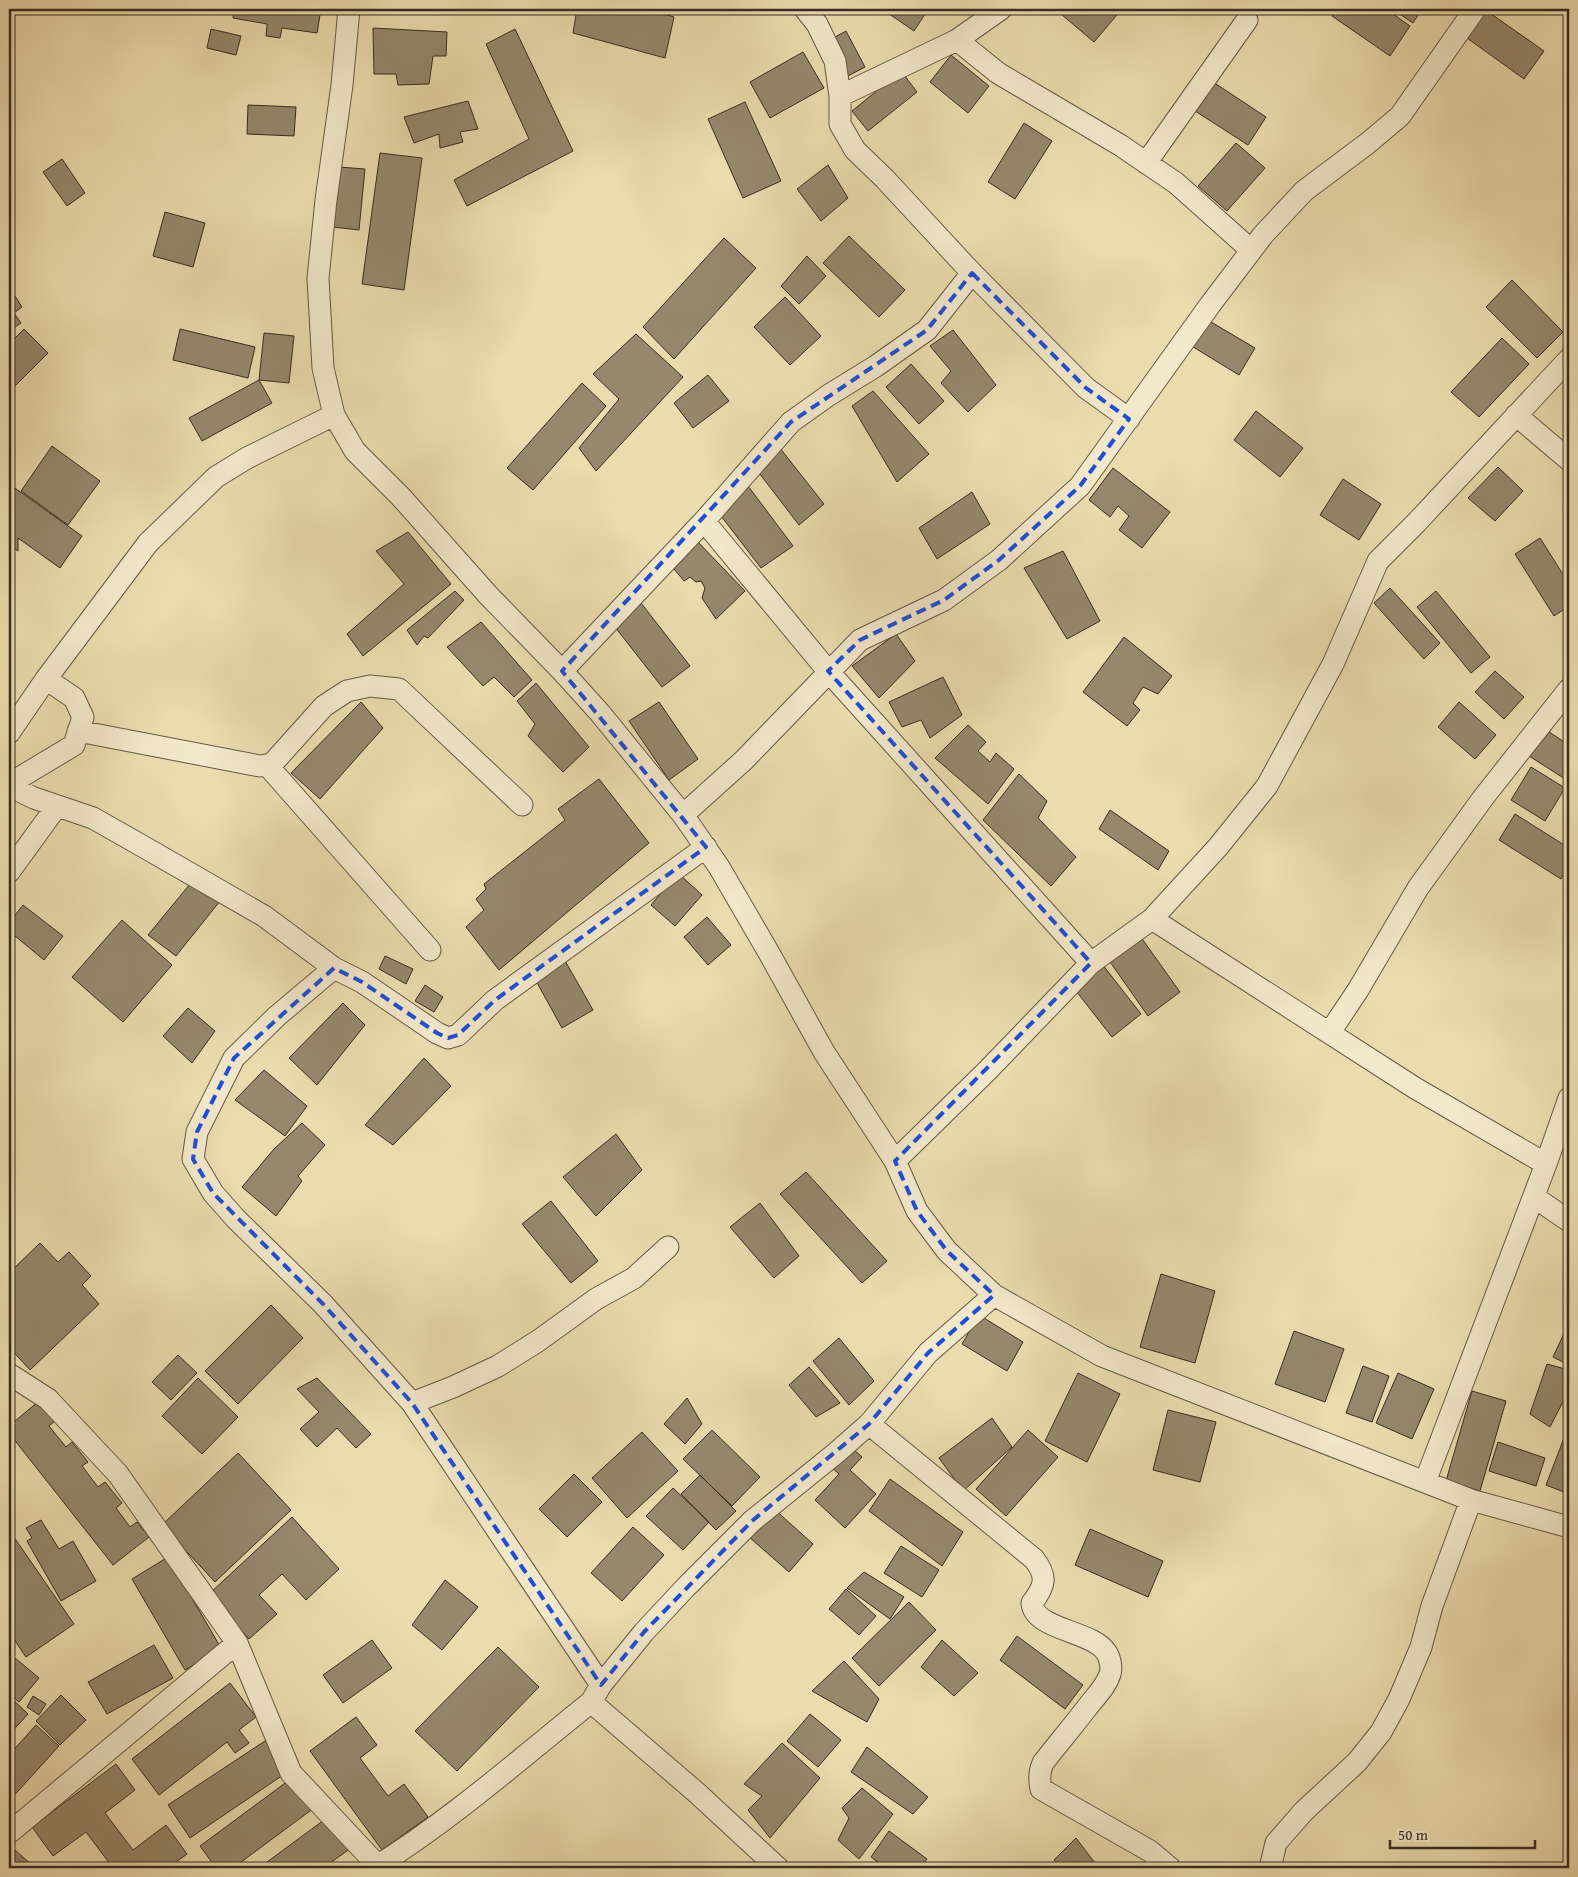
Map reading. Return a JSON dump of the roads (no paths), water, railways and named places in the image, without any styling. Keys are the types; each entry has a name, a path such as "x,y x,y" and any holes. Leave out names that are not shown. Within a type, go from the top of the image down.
{"street":[{"path":"349,9 342,85 326,200 318,278 323,368 334,415 355,451 401,497 488,595 600,713 683,815 706,847 769,952 824,1052 895,1161 917,1211 947,1251 994,1295 1102,1356 1471,1500 1569,1526"},
{"path":"805,9 817,24 835,61 840,96 840,124 855,150 885,179 972,273 1086,388 1129,419"},
{"path":"840,96 957,40 1001,9"},
{"path":"683,815 743,761 860,640 944,600 999,560 1080,486 1262,235 1304,191 1400,116 1475,9"},
{"path":"1146,163 1248,20"},
{"path":"957,40 998,73 1120,145 1176,183 1251,250"},
{"path":"562,671 704,521 791,422 829,394 876,366 927,330 972,273"},
{"path":"895,1161 987,1071 1091,963 1152,919 1218,847 1267,786 1333,664 1378,561 1417,522 1569,359"},
{"path":"9,733 46,679 148,543 216,477 247,458 334,415"},
{"path":"1516,415 1569,460"},
{"path":"704,521 828,671 1091,963"},
{"path":"9,785 74,745 83,717 74,698 46,679"},
{"path":"78,731 260,766 272,764 324,706 347,692 370,686 399,689 522,805"},
{"path":"1330,1032 1358,990 1418,888 1483,798 1569,689"},
{"path":"266,765 430,950"},
{"path":"9,785 34,798 93,818 264,916 334,968 362,982 437,1033 448,1038 458,1034 495,1000 706,847"},
{"path":"9,872 56,806"},
{"path":"1152,919 1415,1088 1546,1164"},
{"path":"334,968 277,1016 234,1058 197,1132 193,1159 213,1193 236,1219 322,1304 412,1403 596,1694 697,1793 778,1868"},
{"path":"1425,1482 1534,1197 1569,1098"},
{"path":"1534,1197 1569,1221"},
{"path":"412,1403 453,1387 498,1366 538,1341 596,1299 634,1278 668,1247"},
{"path":"9,1374 48,1399 118,1474 237,1644 291,1773 377,1867 458,1808 596,1694 644,1632 752,1522 836,1453 868,1424 928,1352 994,1295"},
{"path":"868,1424 1034,1559 1040,1567 1044,1578 1042,1590 1032,1603 1032,1609 1041,1619 1096,1644 1106,1651 1111,1673 1100,1692 1043,1763 1040,1769 1039,1781 1041,1789 1150,1851 1170,1868"},
{"path":"1270,1868 1276,1843 1304,1811 1357,1762 1381,1732 1390,1716 1421,1647 1432,1606 1471,1500"},
{"path":"9,1833 237,1644"}]}
